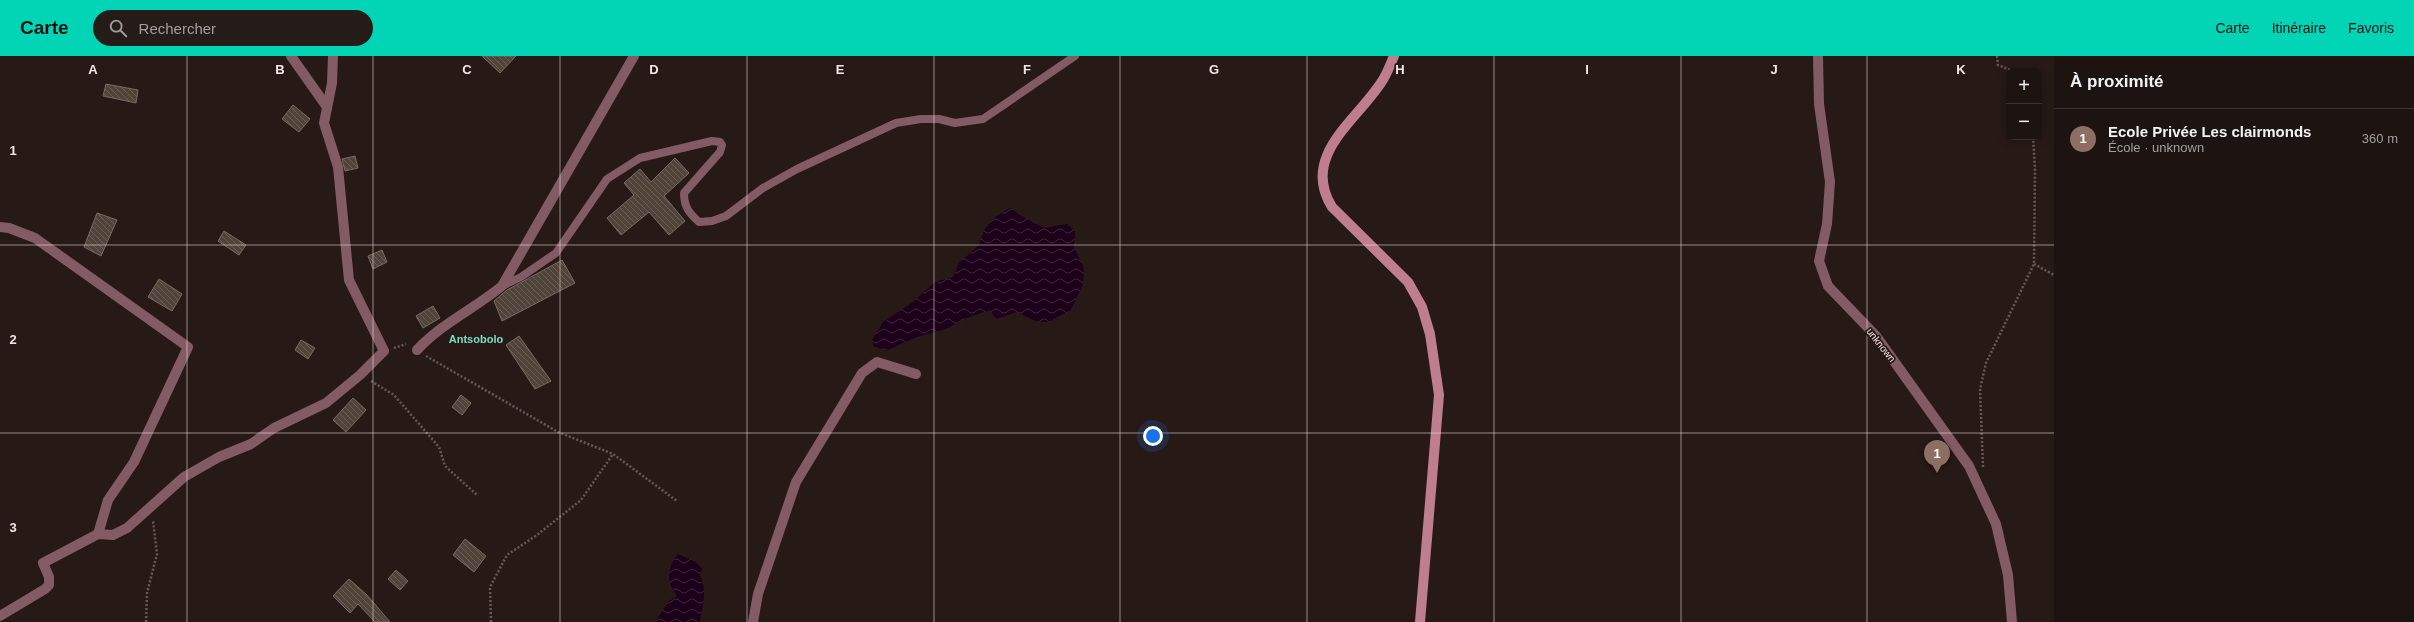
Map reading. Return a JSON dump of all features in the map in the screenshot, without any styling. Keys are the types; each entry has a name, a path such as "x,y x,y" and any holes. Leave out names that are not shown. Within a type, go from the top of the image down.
{"street":[{"path":"291,56 327,107"},
{"path":"0,616 45,589 49,585 49,577 43,563 98,534 113,535 127,528 184,477 219,457 251,444 274,428 326,403 384,351 349,280 338,167 324,123 332,83 333,56"},
{"path":"416,350 433,333 451,320 479,304 502,286 634,56"},
{"path":"1394,56 1384,79 1331,144 1322,182 1325,196 1332,207 1408,282 1422,307 1430,334 1439,395 1420,622"},
{"name":"unknown","path":"1818,56 1819,104 1830,182 1827,224 1819,261 1828,286 1876,336 1969,466 1996,524 2008,575 2012,622"},
{"path":"0,227 9,228 35,238 188,347 134,462 108,500 98,534"},
{"path":"753,622 758,594 796,482 862,373 877,362 916,374"}],"lane":[{"path":"502,286 521,277 556,252 608,179 640,158 712,141 720,142 722,146 720,152 684,193 684,205 690,214 699,222 712,221 726,216 763,188 797,168 896,123 922,119 939,119 955,123 983,119 1075,56"}],"path":[{"path":"1997,56 1998,65 2006,68"},
{"path":"1983,475 1980,389 1986,363 2034,264 2035,169 2033,140"},
{"path":"2034,264 2054,275"},
{"path":"384,351 407,344 558,432 613,454 677,501"},
{"path":"360,374 394,395 439,447 445,466 477,495"},
{"path":"491,622 490,587 507,555 537,535 581,500 613,454"},
{"path":"146,622 147,593 157,554 152,507"}],"water":[{"path":"1010,208 1044,228 1067,224 1075,231 1074,247 1084,268 1083,284 1071,310 1048,322 1035,321 1017,312 996,319 990,310 964,319 946,329 914,338 886,351 873,346 872,340 883,322 913,302 935,282 953,277 959,263 979,245 984,230 995,217"},
{"path":"678,554 696,562 702,569 700,575 704,587 704,593 700,622 655,622 669,601 677,596 671,586 669,575 674,559"}],"building":[{"path":"482,56 516,56 500,73"},
{"path":"106,84 138,90 136,103 103,96"},
{"path":"293,105 310,119 299,132 282,119"},
{"path":"355,156 358,168 345,171 342,159"},
{"path":"675,158 689,173 664,196 685,221 669,235 649,212 621,235 607,218 634,195 624,183 640,169 651,182"},
{"path":"97,213 117,220 101,256 84,247"},
{"path":"224,231 246,245 239,255 218,241"},
{"path":"382,250 387,262 373,269 368,256"},
{"path":"562,260 575,283 502,321 494,301 507,290"},
{"path":"159,279 182,294 172,311 148,297"},
{"path":"433,306 440,318 423,328 416,316"},
{"path":"519,336 551,381 535,389 506,345"},
{"path":"301,340 315,348 308,359 295,350"},
{"path":"461,395 471,403 462,415 452,407"},
{"path":"353,398 366,410 346,432 333,420"},
{"path":"465,539 486,556 474,572 453,555"},
{"path":"396,570 408,581 400,590 388,579"},
{"path":"349,579 367,595 390,622 375,622 358,604 350,613 333,596"}],"place":[{"name":"Ecole Privée Les clairmonds","path":"1937,473"}],"district":[{"name":"Antsobolo","path":"476,339"}]}
